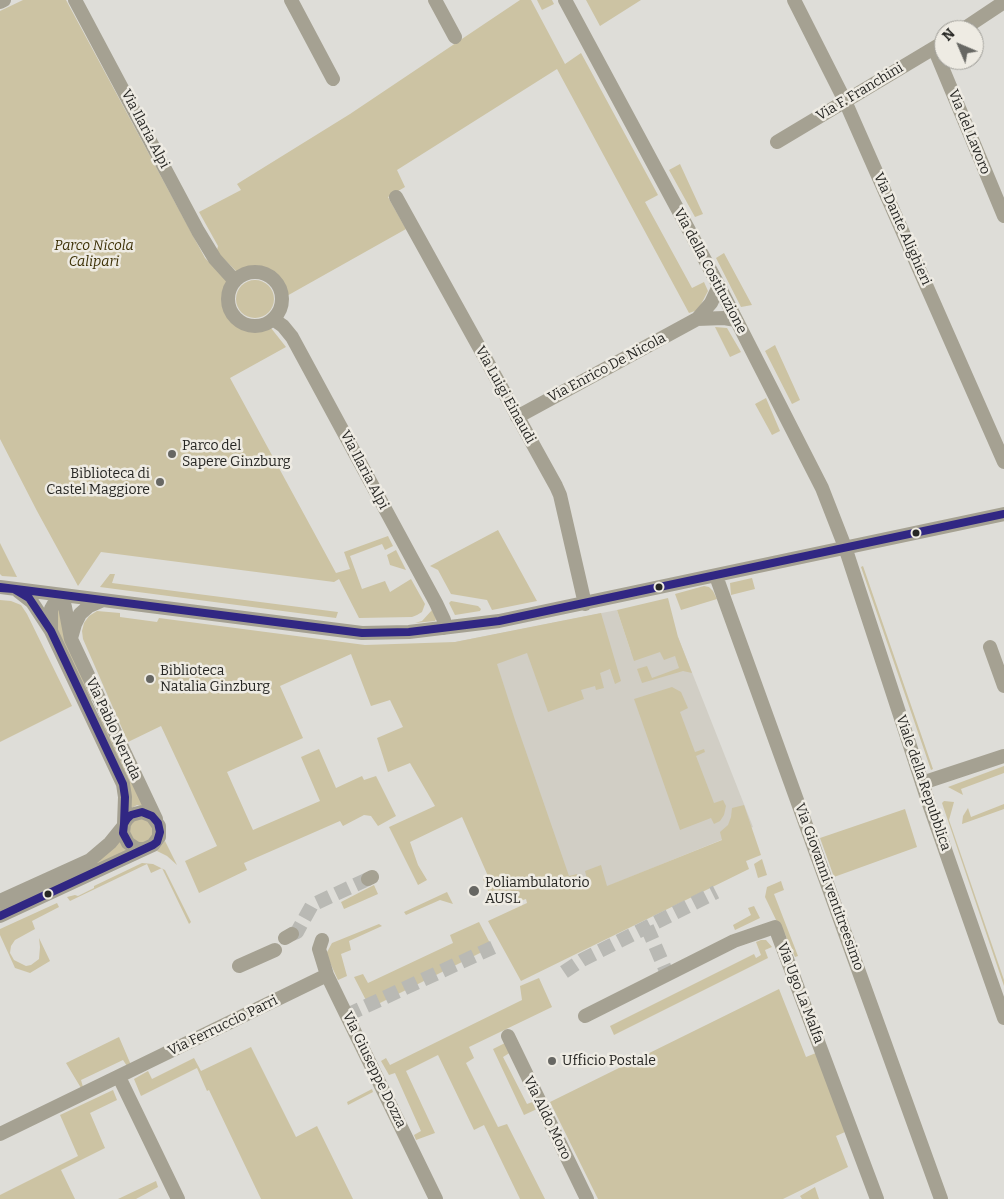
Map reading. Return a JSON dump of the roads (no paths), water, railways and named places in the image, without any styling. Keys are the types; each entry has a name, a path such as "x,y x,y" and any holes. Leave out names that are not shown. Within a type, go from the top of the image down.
{"street":[{"path":"0,2 4,0"},
{"name":"Via Ilaria Alpi","path":"75,0 198,231 215,259 235,281"},
{"path":"291,0 333,79"},
{"path":"435,0 455,37"},
{"name":"Via della Costituzione","path":"565,0 736,320 822,488 845,548"},
{"name":"Via Dante Alighieri","path":"794,0 845,101 1004,462"},
{"path":"977,20 1004,2"},
{"name":"Via F. Franchini","path":"776,142 934,48"},
{"name":"Via del Lavoro","path":"949,70 1004,216"},
{"name":"Via Luigi Einaudi","path":"396,197 560,495 585,604"},
{"path":"249,272 266,274 273,278 281,291 282,298 278,312 273,318 265,324 255,326 245,324 237,319 228,304 228,296 235,281 249,272"},
{"name":"Via Enrico De Nicola","path":"517,417 697,319 711,303 718,286"},
{"name":"Via Ilaria Alpi","path":"273,318 292,337 436,602 444,620 444,628"},
{"name":"Via Enrico De Nicola","path":"697,319 724,318 736,320"},
{"path":"0,587 362,633 409,632 499,621 585,604 1004,514"},
{"name":"Viale della Repubblica","path":"845,548 922,783 1004,1018"},
{"name":"Via Giovanni ventitreesimo","path":"716,576 941,1199"},
{"name":"Via Pablo Neruda","path":"14,589 29,598 51,631 123,784 125,797 124,825"},
{"name":"Via Pablo Neruda","path":"51,631 51,609 59,595"},
{"name":"Via Pablo Neruda","path":"59,595 65,607 71,639 156,820"},
{"path":"71,639 80,614 89,606 103,600"},
{"path":"990,647 1004,686"},
{"path":"88,709 101,703"},
{"path":"922,783 1004,756"},
{"path":"0,902 90,860 110,843 131,815 142,812 152,816 160,826 159,837 153,845 0,916"},
{"path":"124,825 123,832 128,843 137,849 143,849"},
{"name":"Via Ugo La Malfa","path":"585,1016 734,941 775,927 877,1199"},
{"name":"Via Giuseppe Dozza","path":"322,940 319,949 327,975 436,1199"},
{"path":"239,966 275,950"},
{"name":"Via Ferruccio Parri","path":"0,1134 327,975"},
{"name":"Via Aldo Moro","path":"508,1036 587,1199"},
{"path":"119,1077 178,1199"}],"tunnel":[{"path":"292,934 297,932 312,905 368,879"},
{"path":"564,972 582,960 716,892"},
{"path":"647,927 666,971"},
{"path":"347,1015 498,945"}],"place":[{"name":"Parco del Sapere Ginzburg","path":"172,454"},
{"name":"Biblioteca di Castel Maggiore","path":"160,482"},
{"name":"Biblioteca Natalia Ginzburg","path":"150,679"},
{"name":"Poliambulatorio AUSL","path":"474,891"},
{"name":"Ufficio Postale","path":"552,1061"}],"park label":[{"name":"Parco Nicola Calipari","path":"94,254"}]}
